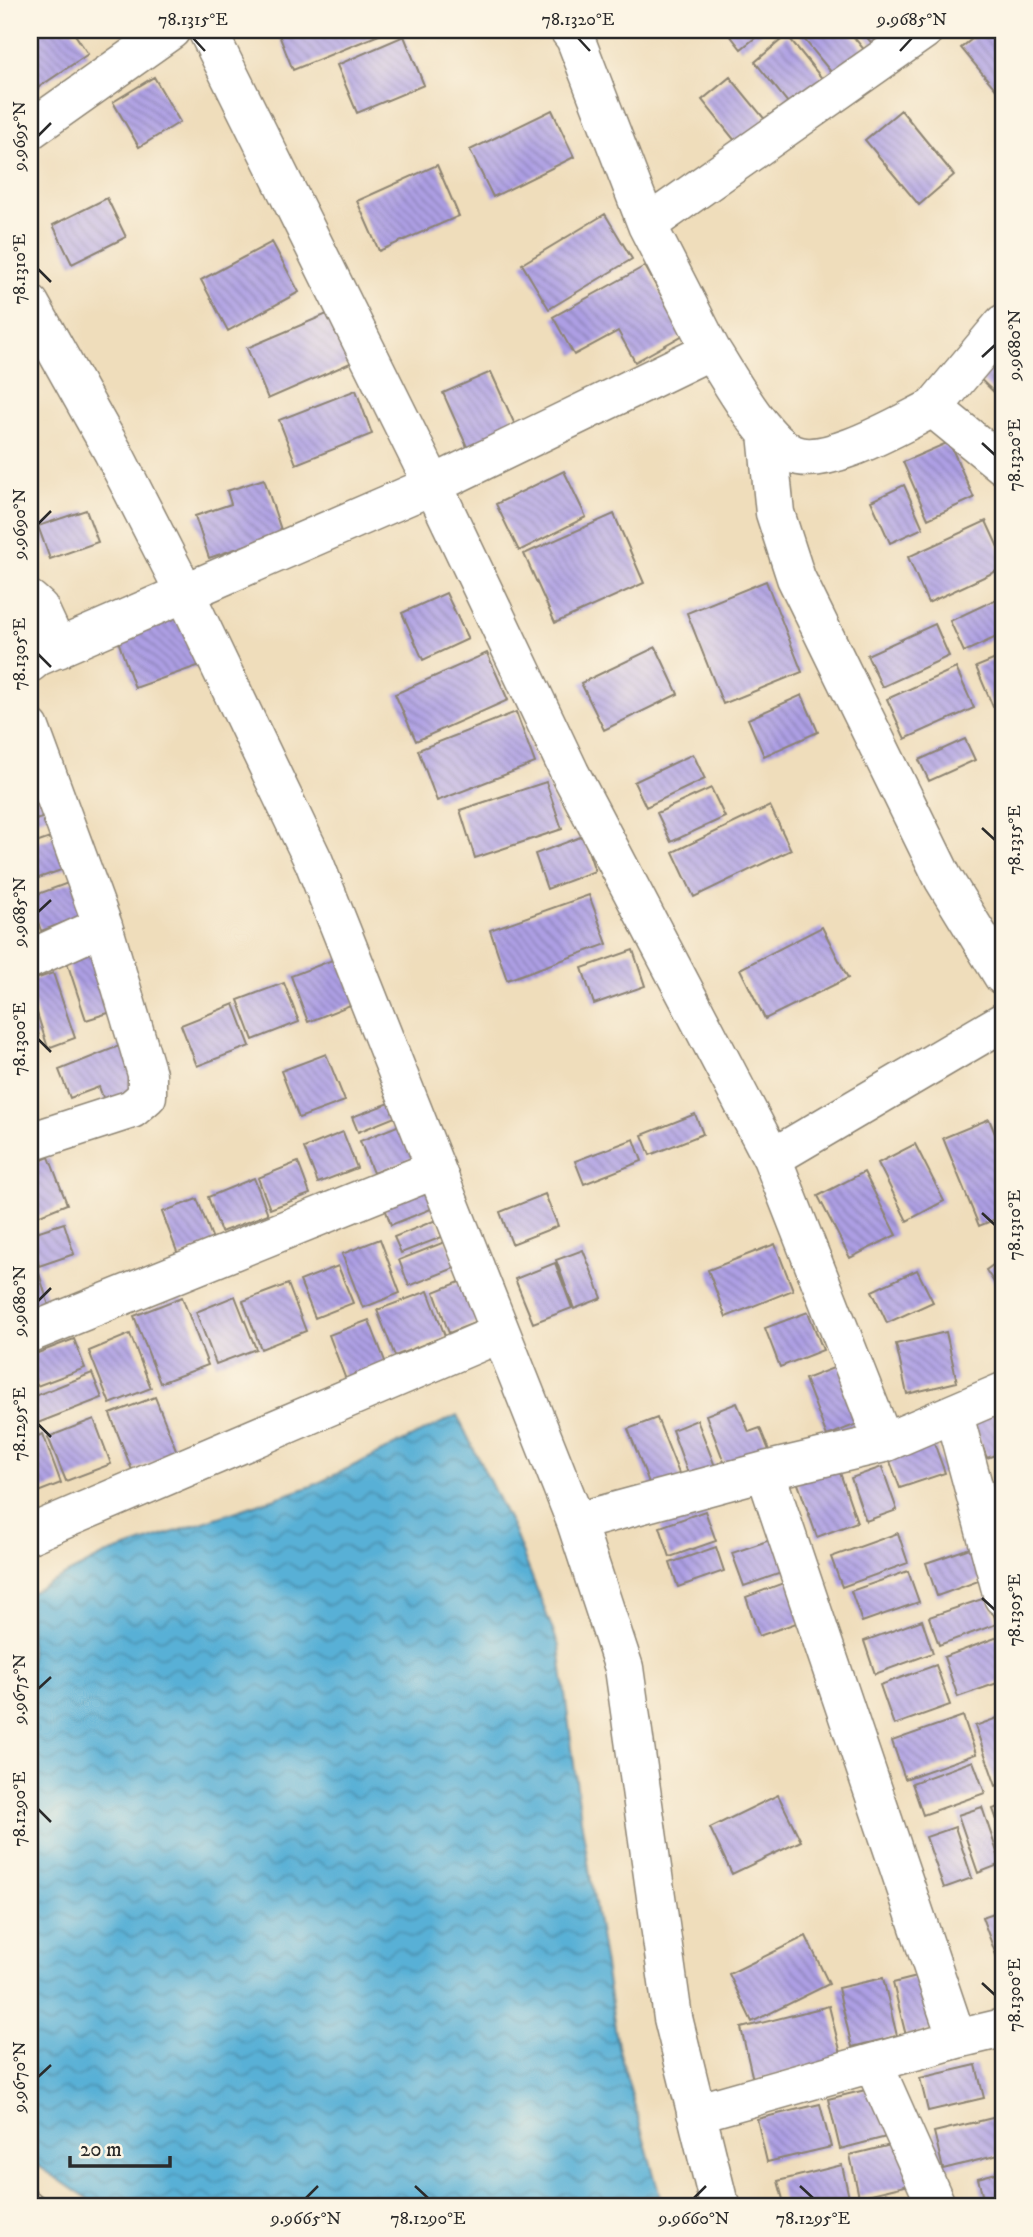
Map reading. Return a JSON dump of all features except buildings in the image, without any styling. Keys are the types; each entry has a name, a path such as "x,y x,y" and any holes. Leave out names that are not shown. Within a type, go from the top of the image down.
{"street":[{"path":"34,117 171,30"},
{"path":"207,30 433,485 569,773 772,1158 884,1443"},
{"path":"647,225 924,30"},
{"path":"577,33 647,225 711,350 767,433 794,455 821,457 859,445 933,408 1003,324"},
{"path":"30,304 113,452 185,593 314,862 576,1522 624,1668 673,2018 718,2200 722,2207"},
{"path":"30,600 40,608 44,656 433,485 711,350"},
{"path":"933,408 1003,465"},
{"path":"767,433 775,513 796,578 943,878 1003,976"},
{"path":"30,1142 132,1109 147,1096 148,1074 103,926 50,780 32,744"},
{"path":"30,959 103,926"},
{"path":"772,1158 1003,1022"},
{"path":"30,1333 436,1169"},
{"path":"30,1534 501,1333"},
{"path":"576,1522 765,1471 884,1443 1003,1392"},
{"path":"954,1415 1003,1597"},
{"path":"765,1471 957,2039"},
{"path":"696,2113 1003,2028"},
{"path":"873,2063 937,2207"}],"water":[{"path":"457,1415 513,1529 559,1646 581,1819 618,2046 663,2207 99,2207 30,2160 30,1593 105,1555 312,1486"}]}
